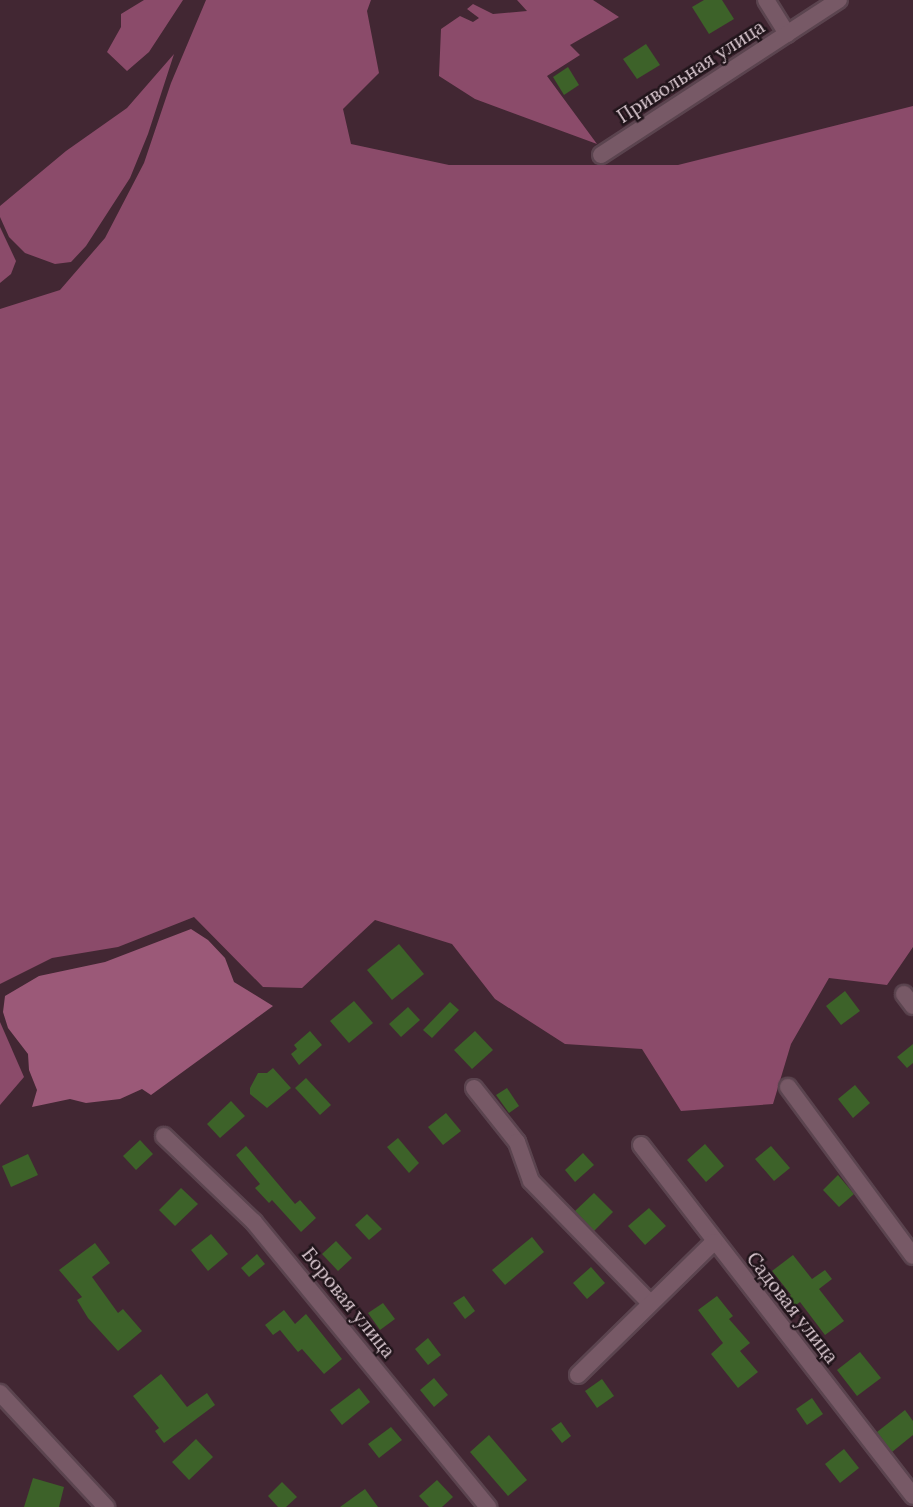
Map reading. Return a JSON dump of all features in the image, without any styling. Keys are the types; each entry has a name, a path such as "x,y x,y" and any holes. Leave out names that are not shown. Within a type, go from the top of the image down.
{"street":[{"path":"766,0 787,34"},
{"name":"Привольная улица","path":"601,155 838,0"},
{"path":"788,1087 913,1256"},
{"path":"474,1088 516,1142 531,1181 650,1303"},
{"name":"Боровая улица","path":"164,1136 254,1222 488,1507"},
{"name":"Садовая улица","path":"640,1145 913,1496"},
{"path":"578,1375 714,1242"},
{"path":"0,1393 106,1507"}],"shaded area":[{"path":"144,0 183,0 149,52 127,71 107,52 121,27 121,14"},
{"path":"206,0 371,0 367,11 379,73 343,109 351,144 449,165 678,165 913,106 913,947 887,985 829,978 791,1044 773,1104 681,1111 642,1049 565,1044 495,999 452,944 375,920 302,988 263,987 194,917 118,947 52,958 0,984 0,309 60,290 105,238 144,163 171,83"},
{"path":"517,0 593,0 619,17 570,45 580,55 547,76 597,144 475,99 439,76 441,29 460,16 473,22 479,18 467,9 473,4 493,14 527,11"},
{"path":"174,54 148,134 130,178 86,246 71,262 55,264 25,253 9,237 0,217 0,206 66,151 127,108"},
{"path":"0,227 16,261 11,274 0,283"},
{"path":"191,929 208,940 225,958 234,982 273,1006 151,1095 142,1089 120,1099 86,1103 70,1099 32,1107 37,1090 29,1070 28,1054 8,1028 3,1012 5,996 39,976 105,962"},
{"path":"0,1022 24,1077 0,1105"}],"building":[{"path":"704,0 722,0 734,19 709,34 692,7"},
{"path":"646,44 660,65 637,79 623,59"},
{"path":"568,67 579,85 564,95 553,77"},
{"path":"399,944 424,974 392,1000 367,970"},
{"path":"845,991 860,1011 841,1025 826,1006"},
{"path":"354,1001 373,1023 349,1043 330,1021"},
{"path":"450,1002 459,1010 432,1038 423,1030"},
{"path":"408,1007 420,1020 401,1037 389,1024"},
{"path":"310,1031 322,1045 299,1065 291,1054 297,1049 294,1045"},
{"path":"475,1031 493,1050 472,1069 454,1050"},
{"path":"913,1044 913,1063 907,1068 897,1057"},
{"path":"273,1068 291,1088 267,1108 250,1094 250,1088 258,1073 267,1073"},
{"path":"306,1078 331,1105 320,1115 295,1088"},
{"path":"855,1085 870,1103 853,1118 838,1099"},
{"path":"507,1088 519,1106 509,1113 496,1095"},
{"path":"231,1101 245,1116 220,1138 207,1124"},
{"path":"446,1113 461,1131 443,1145 428,1127"},
{"path":"398,1138 419,1163 409,1173 387,1147"},
{"path":"140,1140 153,1154 136,1170 123,1156"},
{"path":"705,1144 724,1166 706,1182 687,1160"},
{"path":"246,1146 295,1204 300,1200 316,1218 301,1232 272,1200 269,1203 255,1188 260,1184 236,1155"},
{"path":"771,1146 790,1168 774,1181 755,1159"},
{"path":"583,1153 594,1165 575,1182 565,1170"},
{"path":"28,1154 38,1175 11,1187 2,1166"},
{"path":"838,1175 854,1194 839,1207 823,1190"},
{"path":"181,1188 198,1204 175,1226 159,1210"},
{"path":"594,1193 613,1212 594,1231 575,1211"},
{"path":"649,1208 666,1226 645,1245 628,1226"},
{"path":"367,1214 382,1229 369,1240 355,1225"},
{"path":"211,1234 228,1254 208,1271 191,1250"},
{"path":"532,1237 544,1252 505,1285 492,1270"},
{"path":"336,1241 352,1258 338,1271 322,1254"},
{"path":"95,1243 110,1263 92,1277 118,1313 123,1309 142,1331 118,1351 88,1318 77,1300 82,1297 59,1270"},
{"path":"257,1254 265,1264 249,1277 241,1268"},
{"path":"793,1255 812,1279 825,1270 832,1279 819,1289 844,1321 825,1335 800,1302 793,1307 786,1299 791,1295 772,1271"},
{"path":"591,1267 605,1283 587,1299 573,1283"},
{"path":"464,1296 475,1311 465,1319 453,1303"},
{"path":"717,1296 733,1316 729,1319 750,1343 740,1351 758,1372 738,1388 711,1354 723,1343 698,1310"},
{"path":"383,1303 395,1319 380,1330 368,1313"},
{"path":"284,1310 295,1324 306,1314 342,1359 324,1374 302,1349 298,1352 280,1330 273,1335 265,1325"},
{"path":"428,1338 441,1355 428,1365 415,1349"},
{"path":"860,1352 881,1378 857,1396 837,1370"},
{"path":"161,1374 187,1407 207,1393 215,1405 164,1443 155,1431 159,1428 133,1396"},
{"path":"434,1378 448,1395 434,1407 420,1390"},
{"path":"602,1379 614,1396 597,1408 585,1391"},
{"path":"359,1388 370,1402 342,1425 330,1410"},
{"path":"812,1398 823,1414 807,1425 796,1409"},
{"path":"905,1410 913,1421 913,1435 892,1452 877,1432"},
{"path":"561,1422 571,1436 562,1443 551,1429"},
{"path":"391,1427 402,1440 379,1458 368,1444"},
{"path":"489,1435 527,1480 508,1496 470,1452"},
{"path":"196,1439 213,1457 189,1480 172,1462"},
{"path":"844,1449 859,1468 840,1483 825,1464"},
{"path":"33,1478 64,1487 59,1507 24,1507"},
{"path":"437,1480 453,1497 442,1507 429,1507 419,1496"},
{"path":"282,1482 297,1497 286,1507 278,1507 268,1496"},
{"path":"365,1489 378,1507 340,1507"}]}
